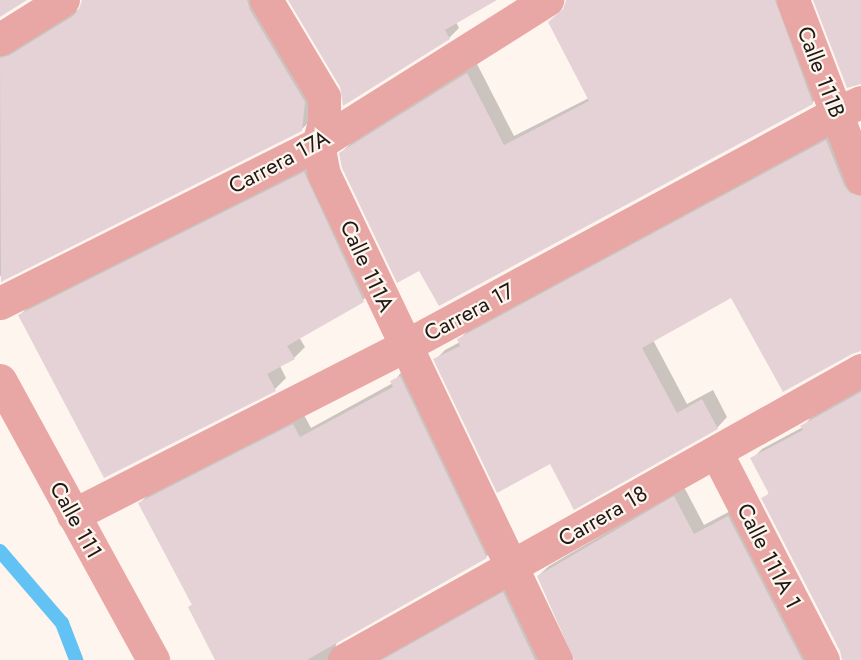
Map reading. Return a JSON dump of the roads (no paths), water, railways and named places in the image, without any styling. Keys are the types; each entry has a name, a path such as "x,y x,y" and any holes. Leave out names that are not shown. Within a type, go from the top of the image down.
{"street":[{"path":"0,39 63,0"},
{"name":"Calle 111A","path":"266,0 324,97 324,122 318,144 324,174 556,660"},
{"name":"Carrera 17A","path":"0,303 318,144 547,0"},
{"name":"Calle 111B","path":"793,0 849,107 861,178"},
{"name":"Carrera 17","path":"73,515 405,346 849,107"},
{"name":"Carrera 18","path":"344,660 861,370"},
{"name":"Calle 111","path":"0,380 153,660"},
{"name":"Calle 111A 1","path":"716,452 823,660"}],"waterway":[{"path":"0,551 62,623 76,660"}]}
